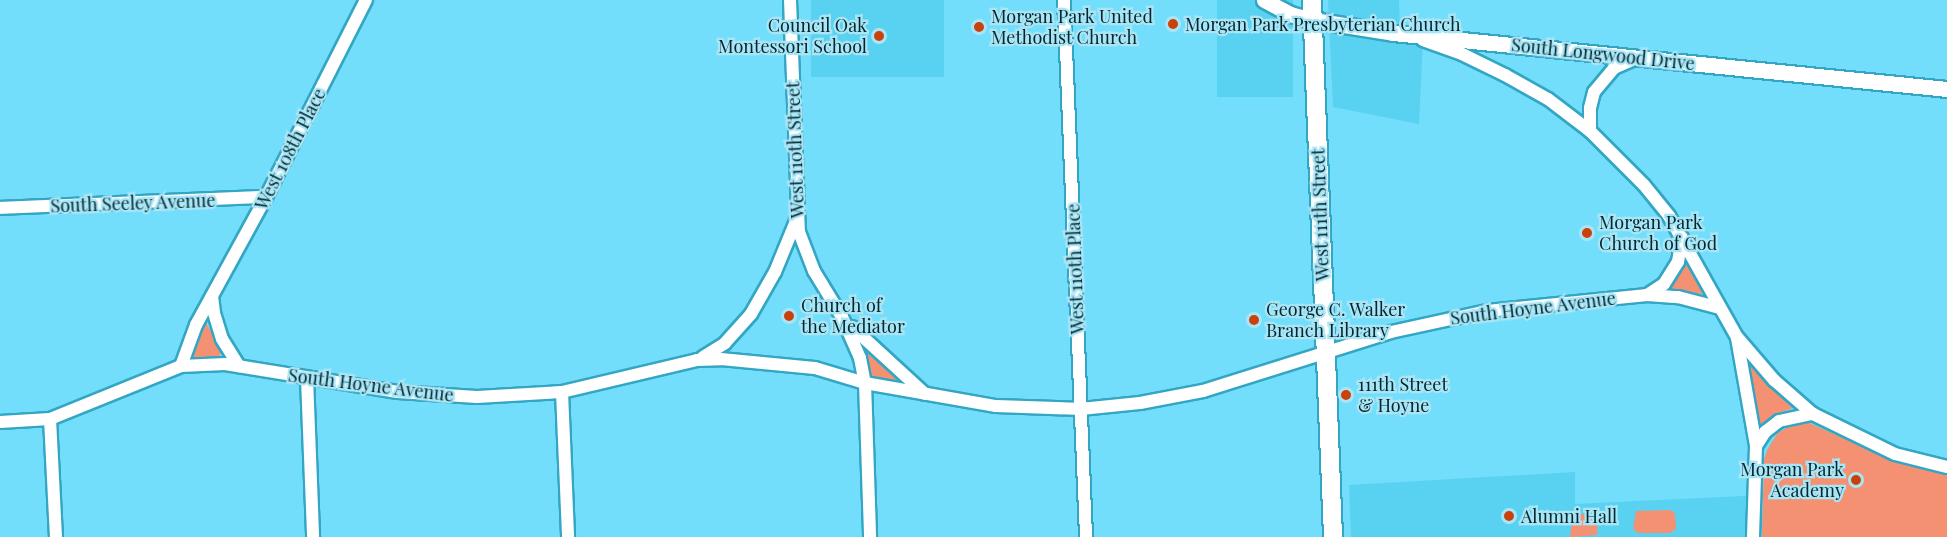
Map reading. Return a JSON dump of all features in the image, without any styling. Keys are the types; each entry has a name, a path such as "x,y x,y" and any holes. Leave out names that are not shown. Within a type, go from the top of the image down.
{"main road":[{"name":"West 111th Street","path":"1312,0 1333,537"}],"street":[{"name":"West 108th Place","path":"181,366 196,325 266,197 366,0"},
{"name":"West 110th Street","path":"790,0 799,232 811,263 842,317 860,358 865,383 870,537"},
{"name":"West 110th Place","path":"1064,0 1086,537"},
{"name":"South Longwood Drive","path":"1264,0 1290,14 1312,20 1393,33 1947,89"},
{"path":"1393,33 1462,54 1505,75 1548,99 1590,131 1644,185 1682,237 1737,337 1774,380 1813,414 1895,454 1947,467"},
{"path":"1590,131 1590,108 1594,92 1614,68 1637,57"},
{"name":"South Seeley Avenue","path":"0,208 266,197"},
{"path":"697,360 725,343 751,314 785,252 797,218"},
{"path":"1647,295 1664,284 1678,262 1682,237"},
{"name":"South Hoyne Avenue","path":"0,422 50,419 181,366 225,364 398,392 477,398 562,392 697,360 740,360 815,368 865,383 996,406 1081,408 1186,396 1391,332 1477,312 1548,303 1647,295 1678,297 1720,308"},
{"path":"212,296 214,313 222,339 239,366"},
{"path":"842,317 925,394"},
{"path":"1737,337 1756,447 1753,537"},
{"path":"307,378 313,537"},
{"path":"562,392 568,537"},
{"path":"1756,447 1765,432 1779,421 1813,414"},
{"path":"50,419 56,537"}],"shaded area":[{"name":"Council Oak Montessori School","path":"811,0 944,0 944,77 811,77"},
{"path":"1217,0 1293,0 1293,97 1217,97"},
{"path":"1328,0 1399,0 1400,33 1423,41 1419,124 1333,107"},
{"path":"1684,261 1690,270 1703,294 1668,289"},
{"path":"206,323 222,351 217,360 191,362 189,356"},
{"path":"867,353 896,378 895,382 871,375 865,355"},
{"path":"1751,365 1793,405 1793,408 1779,413 1760,426 1749,367"},
{"name":"Morgan Park Academy","path":"1807,422 1894,461 1947,475 1947,537 1351,537 1349,485 1575,472 1575,504 1764,495 1764,460 1771,442 1786,428"},
{"path":"1807,422 1894,461 1947,475 1947,537 1762,537 1764,460 1767,450 1777,434 1786,428"},
{"path":"1671,510 1675,514 1676,529 1670,533 1638,533 1633,529 1636,511"},
{"path":"1573,514 1593,514 1598,517 1597,535 1570,537"}],"place":[{"name":"Morgan Park Presbyterian Church","path":"1173,24"},
{"name":"Morgan Park United Methodist Church","path":"979,27"},
{"name":"Council Oak Montessori School","path":"879,36"},
{"name":"Morgan Park Church of God","path":"1587,233"},
{"name":"Church of the Mediator","path":"789,316"},
{"name":"George C. Walker Branch Library","path":"1254,320"},
{"name":"111th Street & Hoyne","path":"1346,395"},
{"name":"Morgan Park Academy","path":"1856,480"},
{"name":"Alumni Hall","path":"1509,516"}]}
